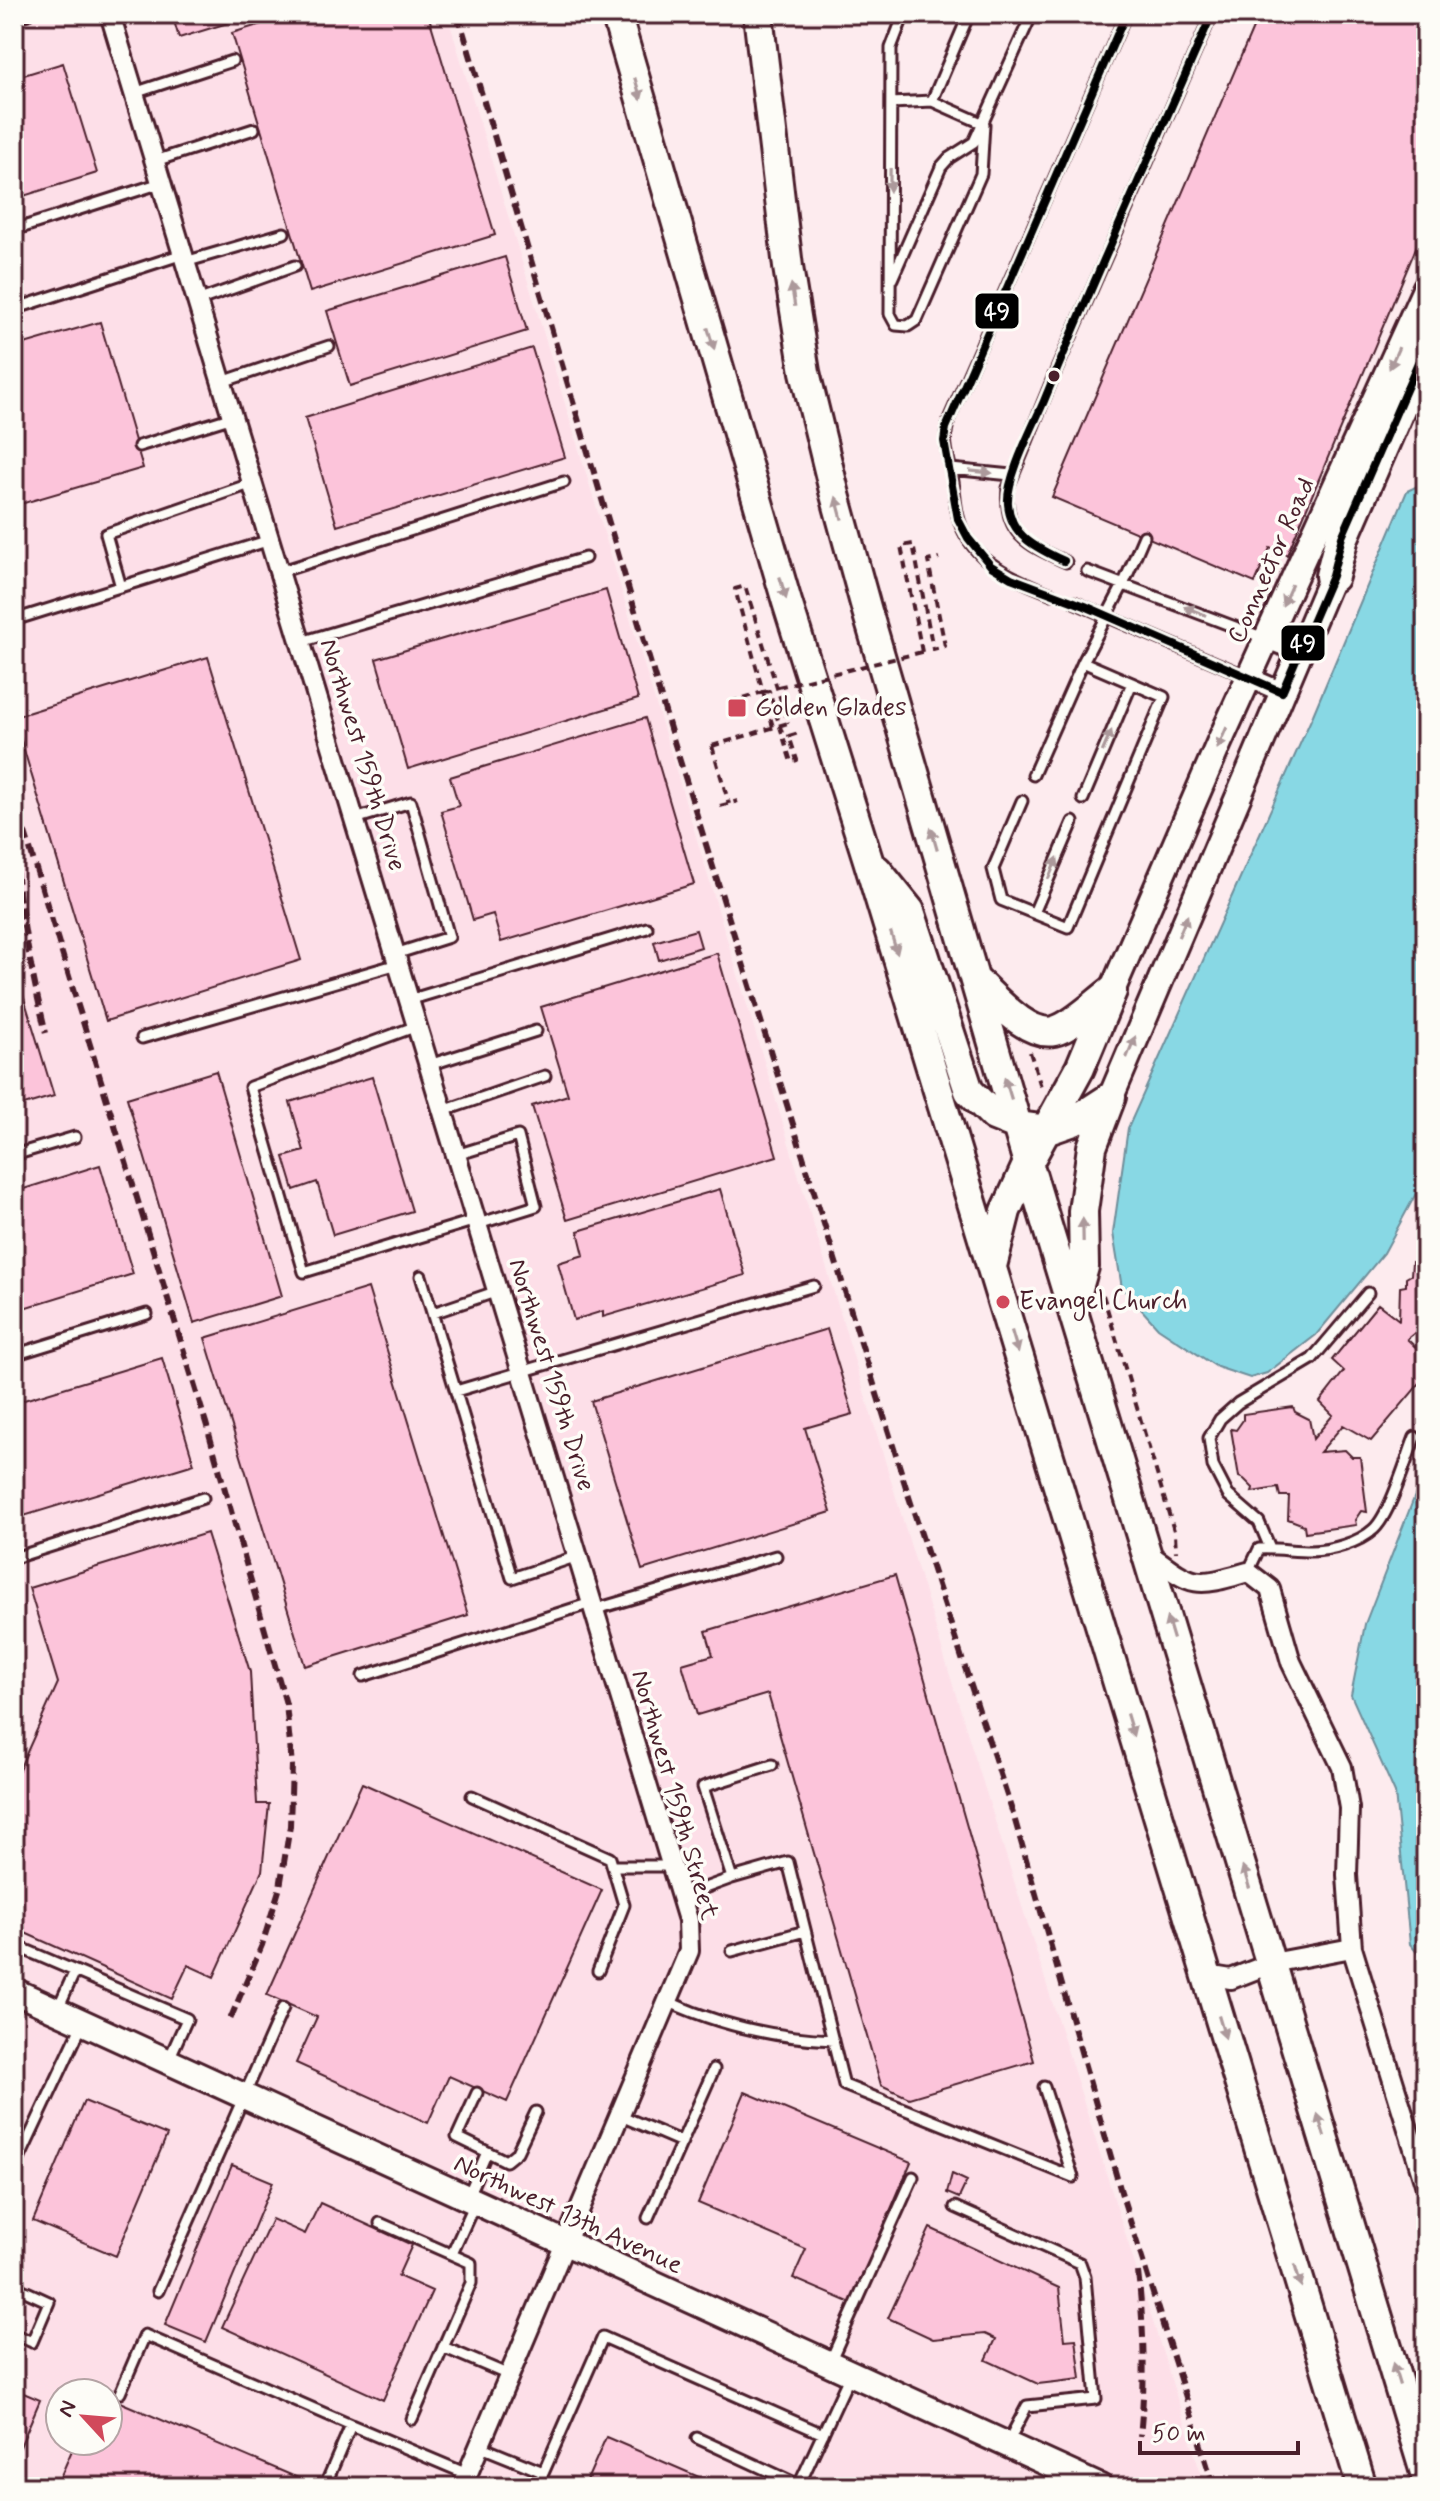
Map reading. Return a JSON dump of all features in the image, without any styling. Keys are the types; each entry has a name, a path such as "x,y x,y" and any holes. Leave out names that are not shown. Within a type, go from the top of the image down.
{"highway":[{"path":"1332,576 1342,537 1426,344"}],"main road":[{"path":"616,14 787,602 827,724 1362,2487"},
{"path":"758,14 788,267 805,372 867,611 1028,1163 1426,2476"},
{"name":"Connector Road","path":"1112,991 1426,287"},
{"path":"1073,1306 1084,1267 1083,1211 1092,1147 1111,1097 1332,576 1348,556 1426,383"},
{"path":"868,860 910,911 969,1091 994,1116 1019,1126 1048,1130 1074,1121 1111,1097"},
{"path":"976,981 1018,1020 1043,1031 1054,1031 1069,1024 1112,991"},
{"path":"992,1267 1006,1211 1028,1163 1080,1068 1112,991"},
{"name":"Northwest 13th Avenue","path":"14,1991 1093,2486"}],"street":[{"name":"Northwest 159th Drive","path":"110,14 564,1511"},
{"path":"1267,639 1299,652"},
{"path":"1250,678 1282,692"},
{"name":"Northwest 159th Street","path":"465,2481 689,1951 688,1920 564,1511"},
{"path":"1148,1553 1179,1575 1200,1583 1253,1576 1270,1589 1291,1662 1342,1767 1349,1808 1347,1875 1352,1948 1426,2187"},
{"path":"1206,1975 1231,1979 1272,1963 1352,1948"}],"lane":[{"path":"14,18 28,14"},
{"path":"904,14 891,48 890,314 896,325 908,326 917,320 981,174 984,124"},
{"path":"932,101 969,14"},
{"path":"891,282 941,167 974,142 1032,14"},
{"path":"1052,594 1011,578 991,566 973,545 958,519 944,441 950,417 1126,14"},
{"path":"1066,562 1026,542 1009,520 1006,504 1011,475 1212,14"},
{"path":"134,93 232,61"},
{"path":"891,103 932,101 984,124"},
{"path":"155,161 254,129"},
{"path":"14,230 161,183"},
{"path":"14,309 184,258 284,233"},
{"path":"197,301 295,266"},
{"path":"222,382 329,346"},
{"path":"139,446 233,417"},
{"path":"951,469 1011,475"},
{"path":"279,572 564,482"},
{"path":"121,587 106,534 253,483"},
{"path":"1033,775 1144,536"},
{"path":"14,620 270,540"},
{"path":"301,642 585,558"},
{"path":"1087,571 1267,639"},
{"path":"1074,602 1250,678"},
{"path":"1022,801 993,869 1001,900 1068,927 1164,697 1083,662"},
{"path":"1083,799 1132,683"},
{"path":"142,1038 397,959 449,937 411,802 355,819"},
{"path":"1034,913 1073,822"},
{"path":"409,1000 647,928"},
{"path":"417,1026 250,1087 304,1272 536,1206 518,1136 456,1155"},
{"path":"429,1065 536,1031"},
{"path":"443,1111 545,1076"},
{"path":"14,1155 75,1137"},
{"path":"421,1276 512,1578 578,1556"},
{"path":"456,1391 814,1286"},
{"path":"433,1313 498,1291"},
{"path":"1270,1548 1259,1522 1228,1495 1213,1466 1209,1438 1220,1419 1238,1403 1312,1359 1368,1293"},
{"path":"14,1355 147,1314"},
{"path":"1253,1576 1259,1549 1312,1552 1338,1547 1376,1528 1415,1437"},
{"path":"14,1558 203,1498"},
{"path":"363,1676 592,1606 776,1556"},
{"path":"732,1878 703,1787 772,1765"},
{"path":"472,1796 610,1858 624,1905 598,1971"},
{"path":"680,1897 788,1862 844,2085 1073,2177 1044,2087"},
{"path":"613,1866 671,1866"},
{"path":"732,1951 805,1931"},
{"path":"14,1945 187,2019 167,2062"},
{"path":"57,2011 75,1971"},
{"path":"667,2001 705,2018 800,2039 833,2040"},
{"path":"158,2291 283,2008"},
{"path":"14,2170 83,2023"},
{"path":"648,2218 714,2069"},
{"path":"477,2093 457,2137 506,2161 517,2152 536,2112"},
{"path":"619,2115 682,2142"},
{"path":"452,2254 487,2152"},
{"path":"697,2438 799,2485 823,2434 840,2370 913,2177"},
{"path":"955,2207 1080,2263 1085,2277 1096,2399 1027,2406 1006,2445"},
{"path":"380,2223 471,2263 471,2283 412,2419"},
{"path":"14,2286 49,2302 32,2342 14,2334"},
{"path":"124,2384 145,2335 351,2425 465,2481"},
{"path":"537,2487 603,2337 823,2434"},
{"path":"443,2347 509,2375"},
{"path":"327,2481 351,2425"},
{"path":"479,2446 543,2472"}],"path":[{"path":"778,687 922,652 901,546 913,544 933,649 945,646 928,561 939,558"},
{"path":"729,804 712,746 788,723 745,586 735,589 773,727"},
{"path":"730,702 769,691 791,762 797,760 789,736 827,724"},
{"path":"720,806 738,801"},
{"path":"1027,1043 1045,1100"},
{"path":"1100,1284 1175,1534 1176,1557"}],"shaded area":[{"path":"14,14 447,14 968,1735 1205,2487 14,2487"}],"water":[{"path":"1426,482 1426,1175 1384,1253 1316,1335 1267,1373 1250,1378 1217,1367 1158,1328 1122,1288 1113,1233 1128,1128 1313,715 1407,491"},
{"path":"1426,1467 1426,1953 1419,1955 1410,1944 1395,1793 1351,1695 1365,1624"}],"building":[{"path":"172,14 257,14 179,38"},
{"path":"295,14 428,14 495,235 310,292 232,33"},
{"path":"1259,14 1426,14 1426,224 1287,555 1270,548 1255,583 1052,497"},
{"path":"63,63 97,173 14,199 14,78"},
{"path":"505,257 527,331 350,386 327,311"},
{"path":"100,322 143,468 14,506 14,347"},
{"path":"532,348 565,457 337,526 305,418"},
{"path":"606,590 638,699 408,769 376,659"},
{"path":"208,657 301,960 106,1021 14,717"},
{"path":"645,718 694,884 501,942 493,914 473,920 441,811 459,806 450,777"},
{"path":"696,930 701,947 659,960 654,942"},
{"path":"717,953 777,1156 567,1220 532,1106 568,1095 541,1007"},
{"path":"14,973 54,1096 14,1108"},
{"path":"216,1071 282,1296 194,1323 127,1098"},
{"path":"372,1077 412,1211 333,1235 317,1182 294,1190 284,1157 304,1151 290,1102"},
{"path":"100,1165 133,1274 14,1311 14,1192"},
{"path":"720,1189 745,1275 603,1317 603,1311 574,1320 558,1263 584,1255 578,1231"},
{"path":"1426,1261 1426,1337 1423,1337 1422,1327 1407,1339 1426,1357 1426,1376 1371,1441 1343,1425 1320,1452 1345,1450 1352,1457 1360,1457 1367,1512 1361,1511 1355,1520 1356,1525 1305,1532 1304,1525 1288,1519 1289,1496 1280,1496 1278,1488 1252,1492 1253,1488 1239,1477 1231,1429 1236,1430 1243,1420 1243,1414 1293,1407 1295,1412 1309,1419 1313,1439 1333,1415 1320,1402 1344,1371 1332,1360 1378,1304 1399,1320 1400,1287 1406,1286 1412,1262"},
{"path":"368,1288 468,1615 305,1666 205,1338"},
{"path":"827,1329 853,1414 805,1428 831,1512 642,1570 591,1401"},
{"path":"162,1358 194,1464 14,1519 14,1403"},
{"path":"207,1533 250,1672 257,1804 269,1804 262,1871 214,1977 188,1965 172,1999 14,1928 14,1781 58,1683 29,1588"},
{"path":"895,1575 1034,2061 909,2098 881,2085 768,1694 697,1715 682,1664 713,1655 706,1631"},
{"path":"362,1783 602,1890 507,2102 449,2076 428,2123 296,2063 317,2017 267,1995"},
{"path":"745,2092 911,2162 851,2303 793,2278 806,2249 698,2203"},
{"path":"84,2101 167,2135 116,2256 33,2221"},
{"path":"232,2165 273,2182 206,2342 165,2325"},
{"path":"952,2174 967,2181 959,2198 947,2193"},
{"path":"320,2203 412,2245 398,2276 432,2291 383,2400 222,2327 272,2219 305,2234"},
{"path":"14,2224 21,2227 15,2240 14,2240"},
{"path":"930,2228 1059,2288 1065,2340 1076,2339 1081,2379 1038,2384 986,2360 996,2339 985,2334 933,2339 888,2318"},
{"path":"14,2389 40,2400 14,2461"},
{"path":"124,2404 319,2487 56,2487 69,2457 124,2457"},
{"path":"606,2437 722,2487 584,2487"}],"railway":[{"path":"458,14 671,732 909,1497 1014,1817 1121,2192 1214,2487"},
{"path":"14,797 206,1423 286,1704 292,1765 290,1826 280,1887 262,1945 229,2022"},
{"path":"14,853 27,943 46,1033"},
{"path":"1138,2272 1144,2354 1140,2436"}],"transit line":[{"name":"49","path":"1126,14 946,428 944,441 958,519 968,538 991,566 1011,578 1085,606 1282,692 1332,576 1342,537 1426,344"},
{"name":"49","path":"1064,561 1035,546 1014,525 1008,504 1011,481 1212,14"}],"place":[{"name":"Golden Glades","path":"737,708"},
{"name":"Evangel Church","path":"1003,1302"}]}
